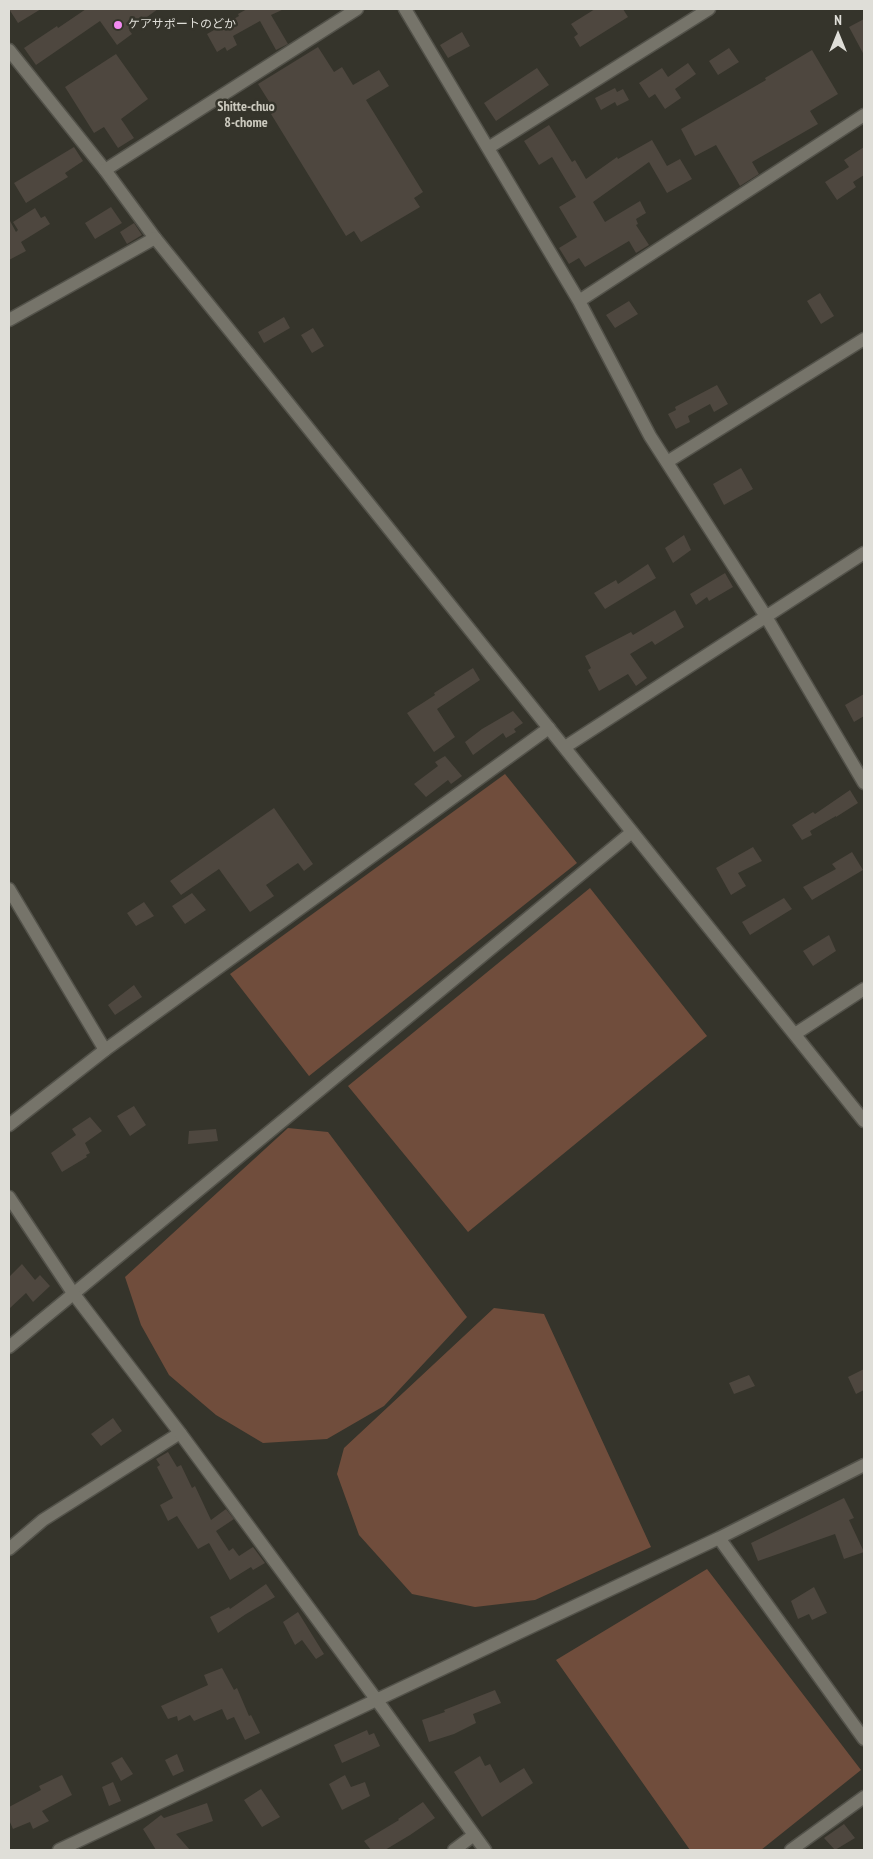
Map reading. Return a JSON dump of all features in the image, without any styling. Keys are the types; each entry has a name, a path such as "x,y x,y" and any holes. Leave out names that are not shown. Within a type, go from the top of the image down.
{"street":[{"path":"106,170 357,9"},
{"path":"405,9 579,301 650,436 766,615 863,780"},
{"path":"488,148 709,9"},
{"path":"9,50 106,170 155,238 864,1121"},
{"path":"579,301 864,115"},
{"path":"9,320 155,238"},
{"path":"667,462 864,339"},
{"path":"565,747 864,553"},
{"path":"9,1125 105,1050 549,728"},
{"path":"9,1346 632,832"},
{"path":"9,889 105,1050"},
{"path":"795,1034 864,989"},
{"path":"9,1197 73,1292 180,1433 486,1850"},
{"path":"9,1549 43,1520 180,1433"},
{"path":"59,1850 719,1538 864,1465"},
{"path":"719,1538 864,1739"},
{"path":"791,1850 864,1797"},
{"path":"454,1850 474,1835"}],"shaded area":[{"path":"505,774 577,863 309,1076 230,974"},
{"path":"590,888 707,1036 468,1232 348,1086"},
{"path":"288,1128 328,1132 467,1317 384,1406 327,1439 263,1443 216,1415 169,1375 141,1325 125,1277"},
{"path":"494,1308 544,1314 651,1547 535,1600 475,1607 412,1594 359,1535 337,1474 344,1448"},
{"path":"707,1569 861,1770 761,1850 690,1850 556,1660"}],"building":[{"path":"9,9 41,9 18,23"},
{"path":"86,9 158,9 129,30 132,34 117,45 100,21 36,65 24,48"},
{"path":"247,9 284,9 271,15 288,44 276,50 260,21 233,36 237,45 227,51 225,47 217,52 207,34 239,16 238,14"},
{"path":"595,9 623,9 628,17 580,47 574,37 578,34 571,24"},
{"path":"864,19 864,55 849,27"},
{"path":"462,32 470,46 448,58 440,45"},
{"path":"318,47 334,72 342,67 353,85 379,70 389,86 366,100 423,192 414,198 420,207 361,242 354,231 346,236 271,114 275,111 258,84"},
{"path":"729,48 739,62 718,75 709,61"},
{"path":"812,50 838,94 810,111 818,124 752,162 759,174 740,186 716,145 695,156 681,129 766,80 765,78"},
{"path":"116,54 148,99 121,119 134,138 118,148 104,127 94,133 65,87"},
{"path":"688,63 696,74 675,89 681,98 665,109 655,94 649,98 639,83 662,68 668,77"},
{"path":"537,68 549,85 496,121 484,103"},
{"path":"615,88 617,92 623,89 629,100 617,106 615,102 601,110 595,98"},
{"path":"549,125 572,162 575,160 586,179 617,157 618,159 652,140 667,166 680,159 692,179 667,193 649,162 593,202 605,222 640,201 646,213 636,219 638,224 636,225 649,245 636,253 629,241 585,267 579,258 569,264 559,248 577,237 559,207 576,197 552,157 539,165 524,141"},
{"path":"74,147 83,161 65,173 68,177 26,203 14,183"},
{"path":"864,147 864,175 853,182 856,187 837,200 825,182 849,167 844,160"},
{"path":"111,207 122,223 95,239 85,223"},
{"path":"35,208 41,218 45,216 50,224 21,242 26,251 9,260 9,219 16,232 18,230 13,222"},
{"path":"134,223 142,235 127,244 120,232"},
{"path":"820,293 834,316 821,324 807,301"},
{"path":"629,301 638,314 615,328 606,315"},
{"path":"284,317 290,328 264,343 258,332"},
{"path":"313,328 324,346 312,353 301,335"},
{"path":"717,385 728,404 714,412 710,404 688,416 690,422 676,429 668,414 676,410 675,407"},
{"path":"741,468 753,489 724,505 713,484"},
{"path":"684,535 691,550 673,563 665,548"},
{"path":"648,564 656,578 605,609 594,593 616,580 618,584"},
{"path":"725,573 733,587 709,601 707,597 696,605 690,594"},
{"path":"675,610 684,627 655,645 652,641 630,654 647,678 636,686 628,674 599,691 588,670 591,668 585,656 631,632 633,635"},
{"path":"473,668 480,680 437,709 455,737 434,752 407,713"},
{"path":"864,694 864,716 854,722 845,705"},
{"path":"513,711 523,723 514,729 516,732 506,738 503,733 473,755 465,742 482,729"},
{"path":"445,756 462,776 451,784 448,780 426,797 414,784 438,766 435,762"},
{"path":"850,790 858,803 810,831 812,835 802,840 792,825 813,812 815,814"},
{"path":"274,808 313,864 304,871 298,863 266,885 274,896 250,912 219,869 181,895 170,881"},
{"path":"753,847 762,861 738,873 746,886 731,895 716,868"},
{"path":"852,852 863,870 812,900 803,887 836,869 832,864"},
{"path":"192,893 206,910 185,924 172,906"},
{"path":"784,898 792,909 750,935 742,922"},
{"path":"144,902 154,916 136,926 127,913"},
{"path":"829,935 836,951 813,966 803,951"},
{"path":"134,985 142,997 115,1015 108,1005"},
{"path":"134,1106 146,1125 130,1136 117,1116"},
{"path":"90,1117 102,1131 85,1143 90,1153 86,1155 87,1157 62,1172 51,1153 76,1135 72,1129"},
{"path":"216,1129 218,1141 188,1144 189,1131"},
{"path":"22,1264 35,1280 40,1275 50,1286 33,1302 26,1293 9,1309 9,1277"},
{"path":"864,1369 864,1390 856,1394 848,1377"},
{"path":"749,1375 755,1386 734,1394 729,1383"},
{"path":"113,1418 122,1431 101,1446 91,1434"},
{"path":"168,1452 177,1467 181,1465 192,1488 195,1486 211,1520 226,1509 234,1519 216,1531 229,1551 233,1548 239,1556 253,1547 265,1563 253,1570 251,1567 230,1580 209,1543 198,1549 177,1516 168,1521 160,1505 173,1498 157,1467 160,1465 156,1459"},
{"path":"844,1498 854,1518 849,1520 864,1552 844,1559 835,1534 758,1561 751,1543"},
{"path":"266,1584 275,1597 218,1633 210,1617 229,1607 230,1609"},
{"path":"814,1587 827,1613 812,1620 809,1614 798,1619 791,1601"},
{"path":"298,1612 324,1654 316,1659 302,1640 295,1645 283,1622"},
{"path":"222,1668 234,1690 237,1688 249,1716 251,1715 260,1733 245,1740 234,1717 227,1720 222,1709 194,1721 190,1715 178,1721 177,1716 168,1719 161,1706 208,1685 204,1675"},
{"path":"495,1690 501,1703 473,1714 476,1723 454,1734 429,1742 422,1720"},
{"path":"367,1730 369,1735 374,1733 380,1746 342,1763 334,1745"},
{"path":"177,1754 184,1771 173,1776 165,1760"},
{"path":"480,1756 485,1766 490,1764 500,1783 524,1768 533,1783 482,1817 454,1772"},
{"path":"122,1757 133,1774 121,1781 111,1763"},
{"path":"62,1775 72,1795 42,1811 49,1821 33,1829 30,1822 13,1829 9,1820 9,1807 41,1790 39,1786"},
{"path":"345,1775 351,1787 365,1782 370,1796 342,1810 329,1784"},
{"path":"113,1782 121,1801 109,1806 102,1787"},
{"path":"261,1789 280,1817 262,1827 244,1800"},
{"path":"423,1802 435,1818 385,1850 371,1850 364,1841 399,1820"},
{"path":"207,1803 213,1821 176,1834 190,1850 156,1850 143,1829 161,1815 164,1818"},
{"path":"844,1824 855,1838 835,1850 824,1838"}],"place":[{"name":"ケアサポートのどか","path":"118,25"}],"district":[{"name":"Shitte-chuo 8-chome","path":"246,116"}]}
